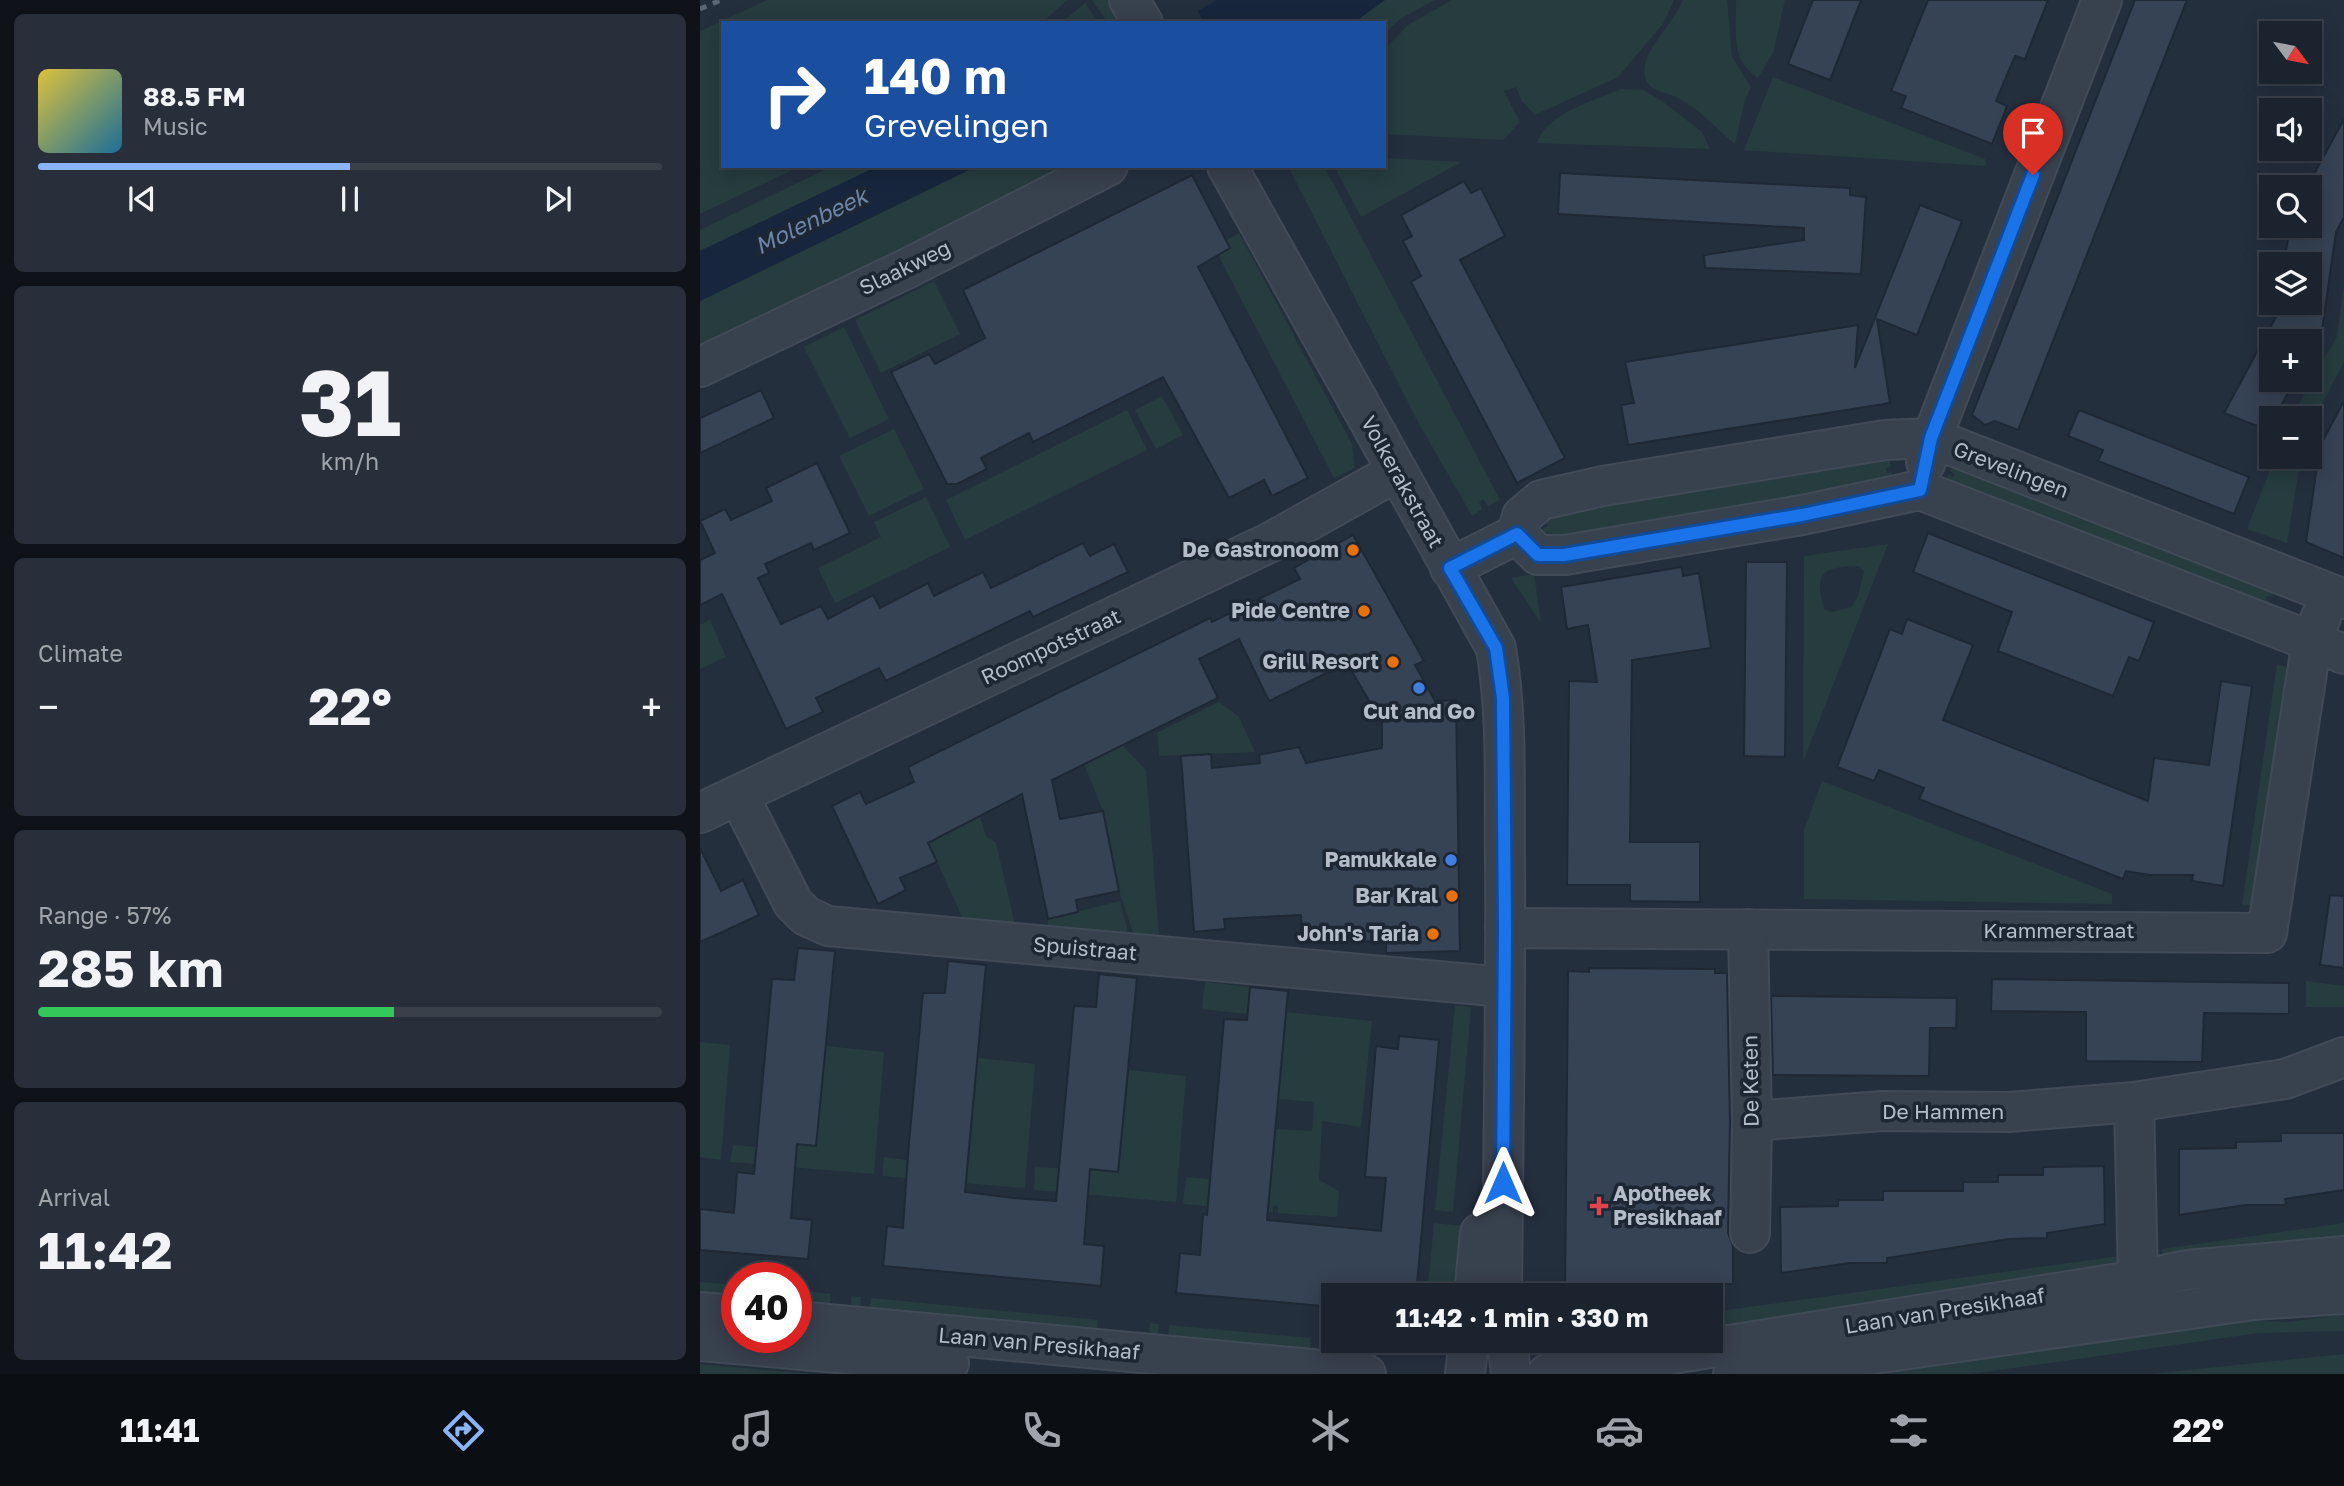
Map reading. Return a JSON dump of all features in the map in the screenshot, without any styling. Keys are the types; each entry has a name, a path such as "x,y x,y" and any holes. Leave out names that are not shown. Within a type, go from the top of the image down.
{"street":[{"path":"1129,0 1142,21"},
{"path":"1920,490 1931,438 2102,0"},
{"name":"Slaakweg","path":"700,367 908,268 1104,168"},
{"name":"Volkerakstraat","path":"1228,168 1496,648 1503,698 1505,928 1502,1283"},
{"name":"Grevelingen","path":"1517,534 1522,516 1541,500 1603,486 1885,439 1931,438 2337,597"},
{"name":"Roompotstraat","path":"700,813 1269,543 1396,472"},
{"path":"1450,568 1517,534 1538,555 1564,555 1802,515 1920,490 2328,647"},
{"name":"Krammerstraat","path":"1505,928 2267,933 2337,597"},
{"name":"Spuistraat","path":"739,796 785,892 806,916 828,926 1504,987"},
{"name":"De Keten","path":"1748,929 1752,1121 1750,1233"},
{"name":"Volkerakstraat","path":"1475,1283 1504,987"},
{"name":"De Hammen","path":"1752,1121 1882,1111 2009,1112 2134,1102 2285,1079 2344,1057"},
{"path":"2134,1102 2138,1280"},
{"name":"Laan van Presikhaaf","path":"1547,1374 2187,1270 2344,1256"},
{"name":"Laan van Presikhaaf","path":"1733,1374 2254,1300 2344,1294"},
{"path":"700,1312 721,1314"},
{"name":"Laan van Presikhaaf","path":"812,1322 1366,1374"},
{"name":"Laan van Presikhaaf","path":"700,1341 1074,1374"},
{"path":"1465,1374 1467,1353"},
{"path":"1509,1353 1511,1374"}],"green space":[{"path":"767,0 1067,0 1044,21 722,21"},
{"path":"1092,0 1110,0 1124,21 1107,21"},
{"path":"1385,0 1435,0 1400,19 1386,32 1386,21 1356,21"},
{"path":"1452,0 1674,0 1663,24 1618,77 1535,115 1522,101 1516,87 1504,91 1520,122 1503,140 1386,134 1386,48 1408,25"},
{"path":"1683,0 1727,0 1732,57 1751,87 1745,100 1735,144 1694,109 1677,97 1653,88 1646,79 1648,55"},
{"path":"1736,0 1785,0 1773,53 1758,78 1742,62 1736,44"},
{"path":"1085,3 1098,21 1063,21"},
{"path":"721,21 721,168 797,168 700,214 700,31"},
{"path":"1773,77 1985,159 1986,166 1744,150"},
{"path":"1621,89 1643,90 1662,101 1702,132 1710,149 1537,143 1550,124 1561,116"},
{"path":"1386,158 1461,162 1361,217 1335,168 1386,168"},
{"path":"828,168 874,168 700,251 700,230"},
{"path":"973,168 1076,168 700,352 700,301"},
{"path":"1289,168 1325,168 1500,500 1488,506 1483,499 1479,502 1482,509 1472,516 1417,420"},
{"path":"1239,233 1352,444 1355,468 1334,478 1214,247"},
{"path":"934,281 960,334 881,373 855,320"},
{"path":"2344,284 2344,362 2321,406 2298,406 2306,392 2322,392 2322,363 2337,336"},
{"path":"844,327 889,419 850,438 804,347"},
{"path":"1162,396 1183,435 1156,449 1135,410"},
{"path":"1127,410 1147,450 965,540 946,500"},
{"path":"894,429 924,489 869,516 839,456"},
{"path":"1889,459 1891,466 1886,468 1887,473 1892,472 1890,481 1551,537 1543,532 1542,528 1547,527 1546,524 1541,525 1543,515"},
{"path":"1954,464 2276,589 2272,597 2267,596 2266,600 2270,602 2267,611 1947,480 1948,474 1953,477 1955,474 1950,471"},
{"path":"2270,469 2299,469 2287,543 2247,529"},
{"path":"926,497 950,547 835,603 818,568 881,537 874,522"},
{"path":"1888,544 1803,762 1804,556","holes":["1858,566 1864,571 1858,596 1852,607 1831,612 1824,609 1820,587 1824,574 1836,568"]},
{"path":"1534,574 1541,623 1511,578"},
{"path":"710,620 726,657 700,669 700,625"},
{"path":"2277,664 2296,670 2257,905 2242,905"},
{"path":"1219,702 1239,717 1255,752 1159,756 1157,733"},
{"path":"1122,745 1146,770 1159,937 1134,935 1119,891 1103,811 1084,764"},
{"path":"1822,781 2112,894 2112,904 1804,899 1804,830"},
{"path":"980,816 986,836 996,843 1015,924 962,917 927,839"},
{"path":"1120,901 1128,932 1048,927 1048,919"},
{"path":"2306,981 2344,986 2344,1007 2306,1007"},
{"path":"1205,982 1250,987 1247,1014 1202,1009"},
{"path":"1455,1005 1471,1007 1453,1212 1435,1210"},
{"path":"1286,1012 1372,1021 1361,1127 1322,1121 1319,1180 1339,1191 1337,1217 1278,1213 1278,1206 1273,1206 1273,1212 1183,1204 1186,1177 1270,1185 1276,1129 1312,1131 1314,1102 1278,1099"},
{"path":"700,1042 730,1045 721,1160 700,1157"},
{"path":"826,1046 884,1052 874,1174 730,1162 733,1145 792,1150 794,1144 816,1146"},
{"path":"978,1058 1035,1064 1025,1188 882,1176 884,1157 920,1162 968,1159"},
{"path":"1129,1070 1186,1076 1176,1202 1034,1190 1035,1167 1119,1172"},
{"path":"1434,1223 1463,1226 1459,1283 1428,1283"},
{"path":"2344,1223 2344,1245 2163,1256 2162,1249"},
{"path":"2127,1255 2124,1266 1723,1331 1723,1310"},
{"path":"700,1282 721,1284 721,1297 700,1295"},
{"path":"812,1292 831,1294 830,1305 812,1308"},
{"path":"851,1296 861,1297 860,1308 869,1309 871,1298 1098,1320 1097,1332 854,1311"},
{"path":"2344,1314 2344,1331 2258,1333 1972,1374 1804,1374 2236,1320 2289,1322"},
{"path":"1150,1323 1159,1324 1158,1338 1168,1338 1169,1325 1311,1338 1310,1350 1193,1340 1180,1349 1171,1350 1155,1343 1149,1330"},
{"path":"2344,1354 2344,1374 2149,1374"},
{"path":"700,1364 812,1374 700,1374"}],"water":[{"path":"1216,0 1385,0 1356,21 1203,21 1198,11"},
{"name":"Molenbeek","path":"874,168 973,168 700,301 700,251"}],"building":[{"path":"1813,0 1861,0 1830,80 1788,64"},
{"path":"1928,0 2048,0 2025,59 2015,56 1996,101 2007,106 1992,144 1901,108 1906,96 1891,91"},
{"path":"2135,0 2187,0 2018,430 1995,421 1985,425 1972,415"},
{"path":"2344,119 2344,217 2336,232 2322,330 2269,329 2277,315 2322,315 2322,252 2286,252 2288,238 2322,238 2322,175 2314,175"},
{"path":"1560,173 1850,188 1850,195 1866,197 1861,274 1705,268 1704,255 1804,240 1804,228 1558,214"},
{"path":"1192,175 1230,248 1198,267 1308,478 1272,496 1264,480 1229,498 1163,377 1033,442 1029,433 981,458 987,469 957,484 947,484 891,372 929,354 935,364 985,338 963,290"},
{"path":"1464,181 1471,193 1481,188 1505,236 1460,260 1565,458 1517,483 1411,282 1421,276 1403,241 1412,236 1401,215"},
{"path":"1920,205 1962,221 1917,335 1877,319 1890,403 1628,445 1621,405 1634,403 1625,362 1858,325 1855,368"},
{"path":"2259,348 2259,392 2288,392 2281,406 2259,406 2257,426 2224,413"},
{"path":"761,390 774,418 700,453 700,418"},
{"path":"2344,401 2344,558 2306,542 2317,469 2322,469 2322,442"},
{"path":"2079,410 2249,477 2234,514 2098,461 2103,450 2068,436"},
{"path":"817,463 850,533 814,550 811,543 765,564 769,573 758,578 781,624 821,606 828,619 873,595 880,608 928,583 934,596 983,572 991,588 1083,543 1090,556 1114,544 1128,572 1033,617 1030,611 886,681 879,668 816,698 823,712 786,729 722,594 700,605 700,560 715,553 700,521 725,509 731,520 772,501 766,488"},
{"path":"1928,533 2154,622 2139,661 2129,657 2113,696 1998,651 2012,612 1913,572"},
{"path":"1353,535 1424,661 1415,665 1435,701 1456,700 1460,951 1386,953 1386,941 1302,943 1301,915 1224,919 1225,929 1194,932 1181,756 1211,754 1212,768 1260,763 1259,755 1299,747 1306,763 1382,748 1382,723 1347,663 1269,701 1239,639 1199,659 1218,698 1052,780 1060,819 1103,811 1119,891 1076,900 1078,912 1048,919 1022,794 928,843 937,862 900,878 906,890 878,904 832,806 860,792 866,804 914,782 908,767 1210,618 1212,622 1300,579 1294,568"},
{"path":"1746,562 1787,562 1785,757 1744,756"},
{"path":"1682,567 1683,576 1699,573 1711,648 1632,660 1630,842 1700,842 1700,902 1630,901 1630,885 1567,885 1569,681 1597,682 1588,625 1567,629 1561,587"},
{"path":"1907,619 1973,645 1943,720 2148,801 2154,758 2209,765 2221,681 2252,686 2223,886 2192,881 2193,875 2150,875 2126,871 2123,879 1919,799 1924,788 1879,770 1874,781 1837,767 1890,629 1902,634"},
{"path":"700,848 721,891 743,880 759,915 700,942"},
{"path":"2330,895 2344,896 2344,968 2320,965"},
{"path":"798,948 835,951 816,1146 797,1144 791,1218 812,1220 808,1259 700,1250 700,1209 734,1213 737,1172 754,1174 772,979 794,980"},
{"path":"948,961 986,965 965,1192 1013,1198 1056,1201 1074,1006 1096,1007 1099,974 1137,978 1118,1172 1090,1169 1084,1244 1104,1246 1101,1286 883,1266 887,1226 903,1228 923,993 945,993"},
{"path":"1589,968 1715,969 1715,973 1727,973 1730,1121 1728,1233 1733,1246 1733,1284 1565,1283 1568,971 1589,972"},
{"path":"1992,979 2289,983 2289,1014 2204,1013 2202,1062 2086,1061 2086,1012 1991,1011"},
{"path":"1250,987 1288,991 1267,1220 1381,1231 1386,1178 1365,1177 1376,1046 1398,1049 1399,1036 1439,1040 1417,1283 1321,1283 1321,1306 1176,1293 1180,1253 1200,1255 1203,1214 1207,1215 1224,1019 1247,1020"},
{"path":"1771,996 1957,998 1956,1028 1930,1028 1929,1076 1773,1075"},
{"path":"2281,1133 2344,1133 2344,1190 2285,1199 2286,1205 2246,1205 2179,1215 2179,1149 2236,1148 2236,1142 2281,1141"},
{"path":"2104,1166 2105,1224 2047,1233 2047,1238 2009,1239 1887,1258 1887,1263 1850,1263 1781,1273 1780,1207 1838,1206 1838,1200 1883,1200 1883,1191 1963,1191 1963,1182 1998,1182 1998,1175 2043,1175 2043,1167"}],"railway":[{"path":"700,9 721,0"}],"place":[{"name":"De Gastronoom","path":"1353,550"},
{"name":"Pide Centre","path":"1364,611"},
{"name":"Grill Resort","path":"1393,662"},
{"name":"Cut and Go","path":"1419,688"},
{"name":"Pamukkale","path":"1451,860"},
{"name":"Bar Kral","path":"1452,896"},
{"name":"John's Taria","path":"1433,934"},
{"name":"Apotheek Presikhaaf","path":"1599,1206"}],"route":[{"path":"1503,1183 1503,698 1496,648 1450,568 1517,534 1525,545 1538,555 1564,555 1802,515 1920,490 1931,438 2033,175"}]}
